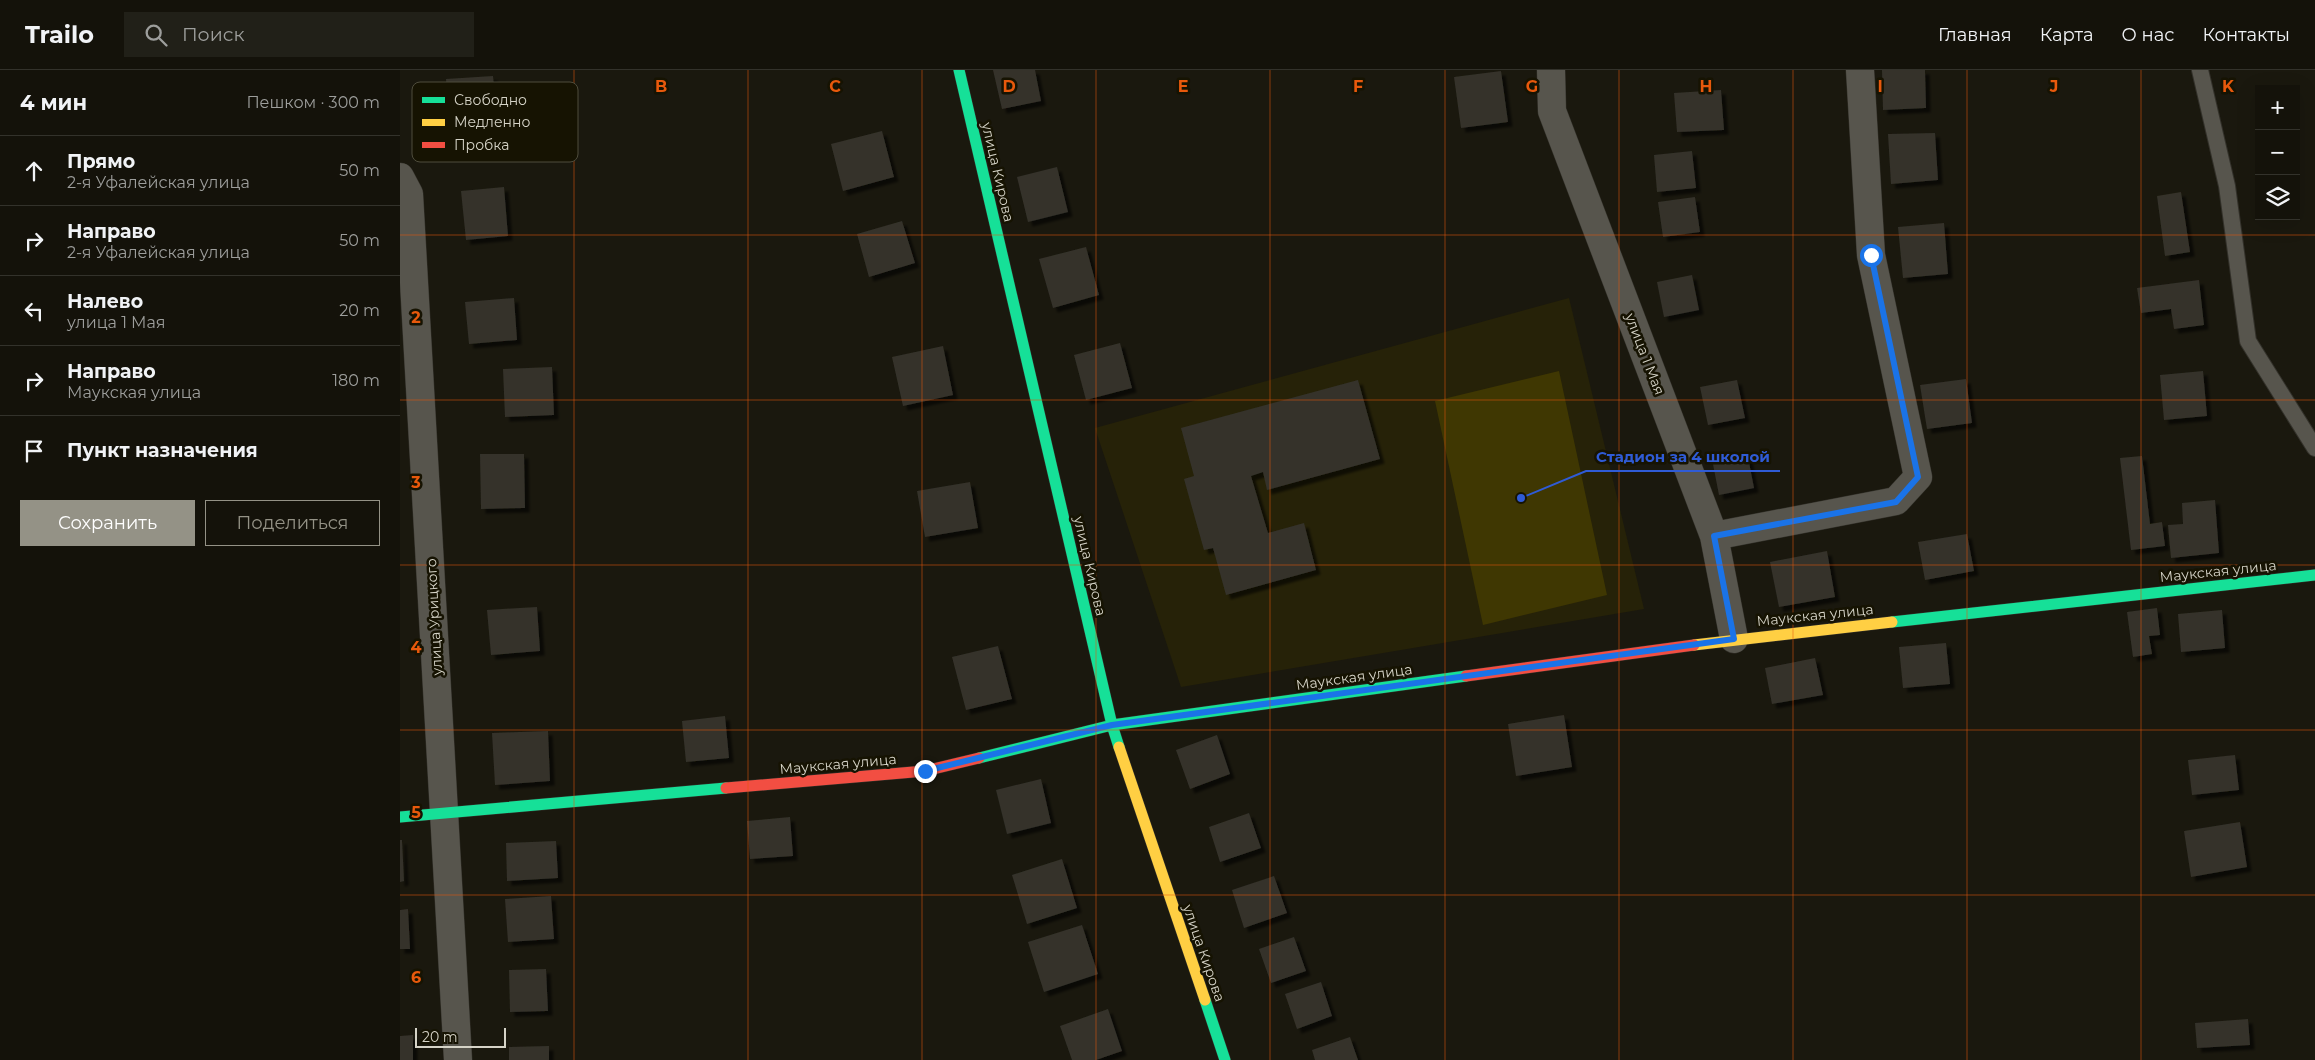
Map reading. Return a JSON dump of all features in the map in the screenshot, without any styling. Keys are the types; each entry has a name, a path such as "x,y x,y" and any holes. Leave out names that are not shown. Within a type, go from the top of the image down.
{"street":[{"name":"улица Кирова","path":"959,70 1112,725 1225,1060"},
{"name":"улица 1 Мая","path":"1550,70 1552,111 1714,536 1734,639"},
{"path":"1714,536 1896,502 1918,477 1871,255 1860,70"},
{"name":"улица Урицкого","path":"400,177 410,194 458,1060"},
{"name":"Маукская улица","path":"400,817 925,771 1112,725 1734,639 2315,575"}],"lane":[{"path":"2200,70 2227,186 2248,341 2315,448"}],"shaded area":[{"path":"1569,298 1644,609 1181,687 1095,428"},
{"path":"1559,371 1607,595 1483,625 1435,401"}],"building":[{"path":"993,70 1035,70 1041,101 1002,109"},
{"path":"1882,70 1925,70 1926,108 1883,110"},
{"path":"1501,71 1508,122 1461,128 1454,77"},
{"path":"493,76 494,82 446,82 446,79"},
{"path":"1721,90 1724,130 1677,132 1674,93"},
{"path":"882,131 894,177 843,191 831,144"},
{"path":"1935,133 1938,180 1891,184 1888,134"},
{"path":"1692,151 1696,188 1657,192 1654,155"},
{"path":"1057,167 1068,212 1028,222 1017,177"},
{"path":"504,187 508,236 466,240 461,191"},
{"path":"2181,192 2190,252 2165,256 2157,196"},
{"path":"1695,197 1700,232 1663,237 1658,202"},
{"path":"902,221 915,263 869,277 857,234"},
{"path":"1944,223 1948,274 1903,278 1898,227"},
{"path":"1086,247 1099,295 1053,308 1039,259"},
{"path":"1692,275 1699,310 1664,317 1657,282"},
{"path":"2199,280 2204,325 2174,329 2171,309 2141,313 2137,288"},
{"path":"514,298 517,340 469,344 465,302"},
{"path":"1120,343 1132,388 1086,400 1074,355"},
{"path":"943,346 953,395 903,406 892,357"},
{"path":"552,367 554,415 505,417 503,369"},
{"path":"2203,371 2207,416 2164,420 2160,375"},
{"path":"1966,379 1972,423 1927,429 1920,385"},
{"path":"1358,380 1380,459 1267,490 1263,472 1251,476 1268,533 1304,523 1316,570 1226,595 1213,548 1204,550 1184,479 1194,476 1181,428"},
{"path":"1737,380 1745,418 1708,425 1700,387"},
{"path":"1747,452 1754,488 1719,495 1712,459"},
{"path":"480,454 524,454 525,508 481,509"},
{"path":"2142,456 2150,524 2162,522 2165,546 2131,550 2120,458"},
{"path":"970,482 978,528 925,537 917,491"},
{"path":"2215,500 2219,553 2171,558 2168,525 2183,524 2182,503"},
{"path":"1967,534 1974,571 1925,580 1918,542"},
{"path":"1827,551 1835,597 1779,607 1770,562"},
{"path":"537,607 540,651 491,655 487,610"},
{"path":"2157,608 2160,635 2149,636 2152,654 2133,657 2127,612"},
{"path":"2222,610 2225,648 2181,652 2178,614"},
{"path":"1946,643 1950,684 1903,688 1899,647"},
{"path":"998,646 1012,699 966,710 952,657"},
{"path":"1815,658 1823,695 1772,704 1765,668"},
{"path":"1564,715 1572,767 1516,776 1508,724"},
{"path":"725,716 729,758 686,762 682,721"},
{"path":"548,731 550,781 495,785 492,733"},
{"path":"1217,735 1230,774 1190,789 1176,750"},
{"path":"2235,755 2239,790 2192,795 2188,760"},
{"path":"1041,779 1051,823 1007,834 996,790"},
{"path":"1249,813 1261,848 1220,862 1209,827"},
{"path":"790,817 793,856 750,859 747,821"},
{"path":"2240,822 2247,867 2191,877 2184,831"},
{"path":"400,840 402,840 404,881 400,882"},
{"path":"556,841 558,878 507,881 506,843"},
{"path":"1062,859 1077,908 1027,924 1012,875"},
{"path":"1274,876 1287,913 1244,928 1232,890"},
{"path":"551,896 554,939 508,942 505,899"},
{"path":"408,909 410,949 400,949 400,910"},
{"path":"1082,925 1098,974 1044,992 1028,942"},
{"path":"1294,937 1306,971 1271,983 1259,949"},
{"path":"546,969 548,1011 510,1012 509,970"},
{"path":"1321,982 1332,1016 1297,1029 1285,994"},
{"path":"1108,1009 1122,1051 1096,1060 1072,1060 1060,1026"},
{"path":"2248,1019 2250,1045 2197,1048 2195,1023"},
{"path":"413,1035 413,1060 400,1060 400,1036"},
{"path":"1350,1037 1358,1060 1315,1060 1312,1050"},
{"path":"549,1046 549,1060 509,1060 509,1047"}],"traffic: fast":[{"path":"959,70 1112,725 1119,747"},
{"path":"1892,622 2315,575"},
{"path":"979,758 1112,725 1466,676"},
{"path":"400,817 726,788"},
{"path":"1205,1000 1225,1060"}],"traffic: slow":[{"path":"1694,645 1892,622"},
{"path":"1119,747 1205,1000"}],"traffic: jam":[{"path":"1466,676 1694,645"},
{"path":"726,788 925,771 979,758"}],"place":[{"name":"Стадион за 4 школой","path":"1521,498"}],"route":[{"path":"925,771 1112,725 1734,639 1714,536 1896,502 1918,477 1871,255"}]}
